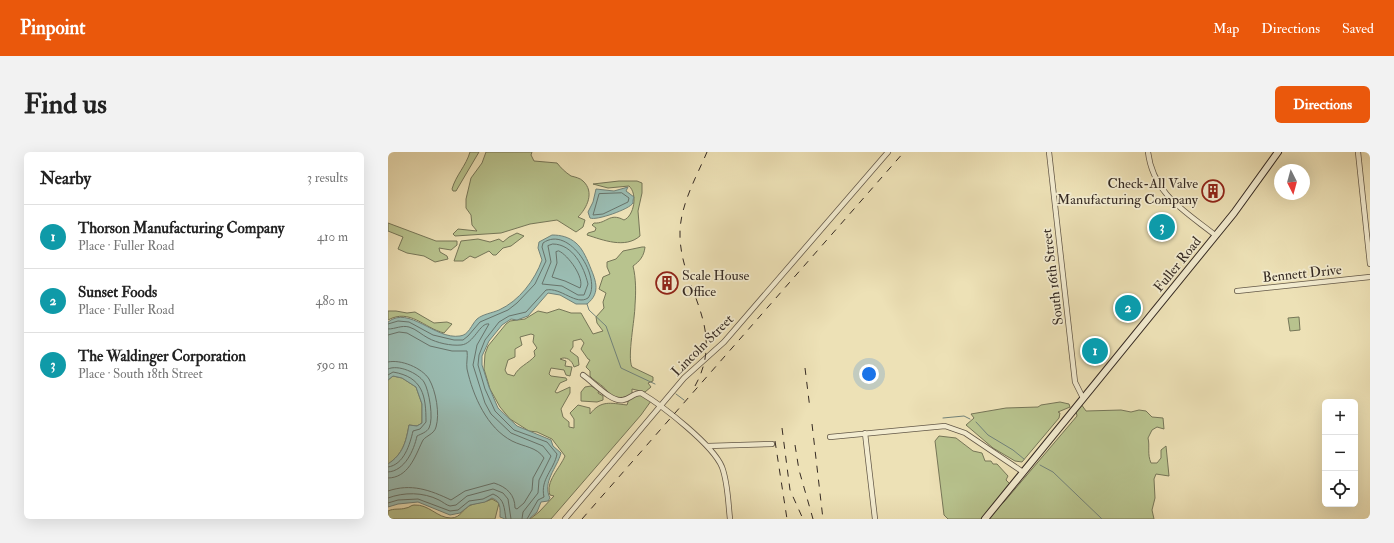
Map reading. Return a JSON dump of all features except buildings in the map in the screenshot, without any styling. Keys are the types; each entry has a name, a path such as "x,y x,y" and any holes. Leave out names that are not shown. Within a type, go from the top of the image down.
{"street":[{"name":"Lincoln Street","path":"565,519 691,371 714,353 724,342 888,152"},
{"name":"South 16th Street","path":"1048,152 1075,382 1083,398"},
{"path":"1148,152 1152,173 1161,188 1216,235"},
{"name":"Fuller Road","path":"985,519 1216,235 1278,152"},
{"path":"1358,152 1370,264"},
{"name":"Bennett Drive","path":"1237,291 1370,277"},
{"path":"583,375 606,395 617,400 626,400 634,394 641,393 708,446 718,459 725,477 730,519"},
{"path":"830,437 937,425 952,427 965,433 1023,472"},
{"path":"865,433 875,519"},
{"path":"708,446 772,444"}],"green space":[{"path":"470,152 479,152 456,191 453,191 452,189 454,184"},
{"path":"486,152 532,152 531,155 534,161 557,163 571,176 582,180 587,185 589,190 587,205 578,217 585,220 583,227 576,232 557,220 530,224 501,233 455,236 453,234 458,229 477,231 472,225 471,215 466,208 466,199 471,178 482,163"},
{"path":"619,181 637,181 642,183 642,193 638,211 640,236 634,240 621,243 607,241 587,235 588,233 595,231 596,228 592,225 594,223 602,222 615,217 624,220 630,214 634,204 634,199 632,190 629,186 608,188 593,184"},
{"path":"388,223 436,241 457,241 457,245 451,250 439,248 440,252 447,256 448,259 435,262 424,256 407,253 398,249 403,237 388,231"},
{"path":"517,233 524,236 511,246 503,248 496,255 493,255 489,251 475,258 470,256 463,261 454,261 461,241 478,239 490,242 499,239 503,242"},
{"path":"645,247 641,258 633,266 636,295 630,355 632,367 653,377 653,381 648,383 651,387 645,392 632,389 632,394 629,396 618,397 609,395 606,389 590,376 590,371 586,367 590,360 581,349 584,343 581,339 573,341 573,347 570,351 578,357 579,365 574,367 572,362 568,359 560,359 566,361 565,366 572,367 570,376 566,375 564,370 551,368 549,374 551,376 566,378 567,380 560,383 555,392 557,393 570,387 570,393 561,409 563,417 569,422 569,427 574,428 574,419 570,413 578,405 590,408 590,414 602,404 611,403 627,405 629,399 639,394 651,401 641,415 551,519 530,519 554,496 550,495 549,490 551,480 565,456 552,439 537,432 529,431 510,419 500,407 490,389 484,369 485,354 488,346 506,324 510,321 525,319 538,311 547,313 559,309 571,313 581,313 593,334 603,331 597,323 596,317 604,308 603,302 606,293 599,289 603,277 610,274 607,267 607,262 616,259 623,251","holes":["531,334 534,335 533,342 537,348 534,351 535,356 518,370 514,376 507,374 505,370 508,360 515,357 515,349 522,345 520,337"]},
{"path":"388,311 407,313 415,312 434,323 447,322 452,324 444,333 437,331 417,320 403,316 388,320"},
{"path":"1299,317 1300,330 1290,331 1288,318"},
{"path":"393,376 402,378 416,387 422,404 422,423 417,426 409,425 407,437 403,447 397,456 388,464 388,380"},
{"path":"591,386 599,390 598,393 603,396 603,400 597,402 581,401 581,392 585,387"},
{"path":"1060,402 1069,404 1070,407 1058,412 1060,413 1059,418 1022,462 1015,461 993,448 966,425 974,418 971,414 1006,408 1038,407 1041,405"},
{"path":"1081,404 1086,411 1121,410 1131,412 1139,410 1146,411 1152,417 1163,418 1164,429 1157,427 1152,430 1148,438 1151,463 1157,463 1161,458 1161,450 1166,446 1169,476 1156,474 1154,479 1155,498 1152,510 1154,519 987,519 998,506 1004,502 1077,416 1076,411"},
{"path":"939,436 956,438 973,451 982,453 985,461 991,461 993,464 997,464 1008,476 1006,480 1010,484 981,519 948,519 944,515 935,441"},
{"path":"492,499 499,503 495,519 388,519 388,511 407,508 412,505 419,505 441,516 454,518 460,515 468,506"}],"water":[{"path":"628,187 626,191 634,197 631,205 620,211 599,218 590,218 588,212 593,202 596,189 614,191"},
{"path":"552,235 568,238 576,243 584,253 596,285 596,290 592,299 587,304 576,304 560,295 548,293 528,316 517,320 511,319 502,325 489,341 482,356 482,365 498,408 517,426 551,440 553,446 561,453 549,481 548,492 550,498 548,501 541,502 537,512 529,519 505,519 500,517 500,508 498,503 492,498 485,502 470,505 460,513 450,515 418,502 398,504 388,507 388,464 397,456 403,447 407,437 409,425 417,426 422,423 422,404 416,387 402,378 393,376 388,380 388,322 396,318 405,318 451,336 466,334 477,319 499,310 520,295 531,282 542,260 538,248 539,242"}],"waterway":[{"path":"587,304 589,310 606,326 621,368 655,384"},
{"path":"676,394 684,400"},
{"path":"943,418 964,416 970,419"},
{"path":"976,422 988,435 1013,450 1024,459"},
{"path":"1040,465 1053,472 1102,519"}],"railway":[{"path":"695,386 704,365 706,346 705,327 682,256 680,225 689,193 707,152"},
{"path":"582,519 904,152"},
{"path":"805,368 810,409"},
{"path":"812,424 823,519"},
{"path":"782,428 790,490 803,519"},
{"path":"775,441 787,519"},
{"path":"795,445 799,470 813,519"}],"place":[{"name":"Check-All Valve Manufacturing Company","path":"1213,191"},
{"name":"The Waldinger Corporation","path":"1162,227"},
{"name":"Scale House Office","path":"667,283"},
{"name":"Sunset Foods","path":"1128,308"},
{"name":"Thorson Manufacturing Company","path":"1095,351"}]}
